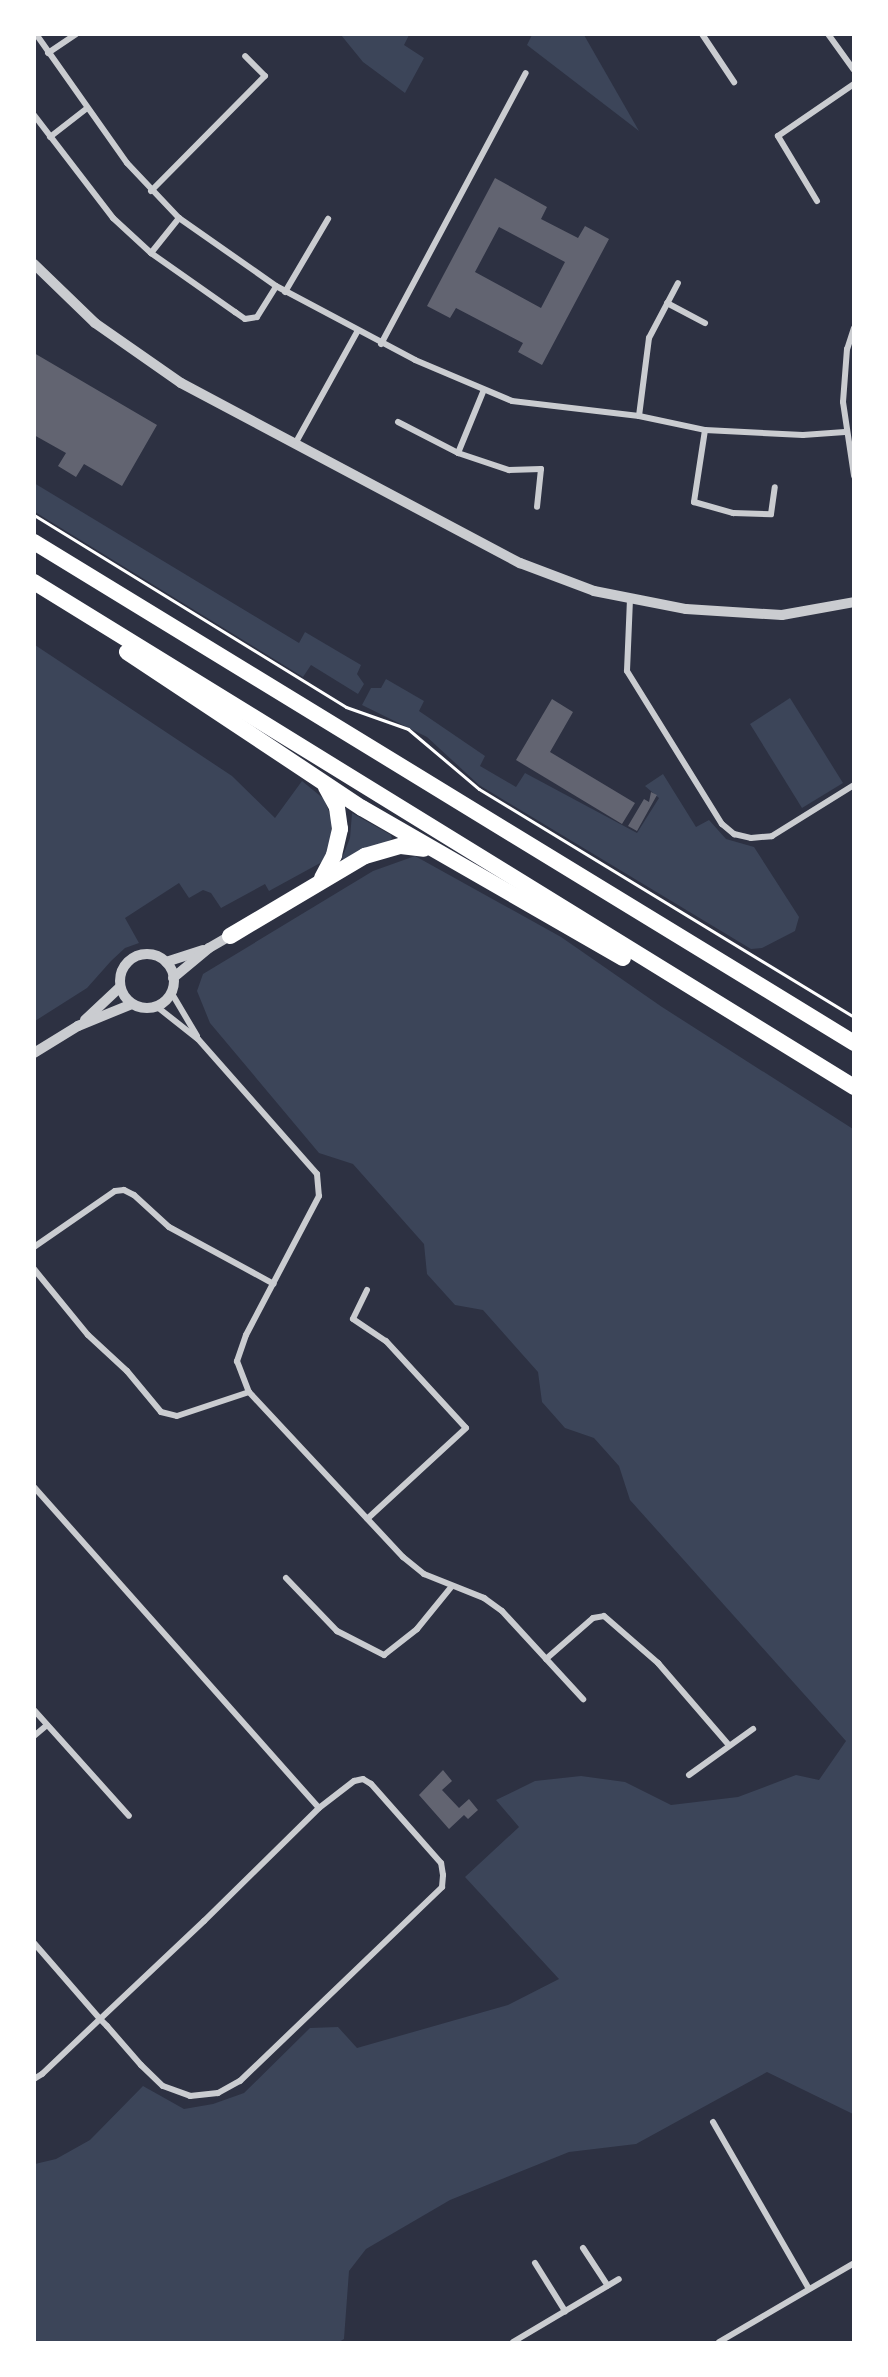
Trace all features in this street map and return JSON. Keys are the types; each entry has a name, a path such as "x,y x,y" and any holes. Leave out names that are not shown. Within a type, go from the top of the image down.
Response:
{"highway":[{"path":"34,542 854,1043"},
{"path":"34,582 854,1088"},
{"path":"34,589 325,785 432,851 854,1088"},
{"path":"322,878 334,855 340,829 337,807 325,785"},
{"path":"230,936 322,878 390,847 432,851"}],"street":[{"path":"36,34 86,109 151,191 178,218 276,286 381,344 483,392 512,401 639,416 705,430 803,435 845,432"},
{"path":"48,53 75,34"},
{"path":"702,34 734,82"},
{"path":"828,34 854,70"},
{"path":"151,191 265,76 245,56"},
{"path":"381,344 526,73"},
{"path":"818,201 778,136 854,84"},
{"path":"50,137 86,109"},
{"path":"34,115 113,218 151,253 245,319 257,317 276,286"},
{"path":"151,253 178,218"},
{"path":"285,291 328,219"},
{"path":"34,264 95,323 158,368 294,444 520,563 594,591 630,599 742,615 790,614 854,602"},
{"path":"639,416 649,338 678,283"},
{"path":"667,303 705,323"},
{"path":"853,475 845,432 843,402 847,349 854,328"},
{"path":"294,444 357,332"},
{"path":"458,453 483,392"},
{"path":"398,422 458,453 509,470 541,469 537,507"},
{"path":"705,430 694,502 733,513 771,514 775,487"},
{"path":"630,599 627,671 722,824 734,834 756,839 772,836 854,785"},
{"path":"156,1006 171,992 174,978 209,948 230,936"},
{"path":"166,962 209,948"},
{"path":"132,1004 120,987 121,973 132,958 150,954 166,962 174,978"},
{"path":"78,1026 120,987"},
{"path":"171,992 198,1039"},
{"path":"34,1053 78,1026 132,1004 156,1006 198,1039 317,1174 319,1196 246,1335 237,1361 249,1392 403,1557 424,1574 484,1598 502,1611 584,1699"},
{"path":"34,1247 115,1191 124,1190 134,1195 169,1227 274,1284"},
{"path":"34,1269 88,1335 128,1371 161,1412 177,1416 249,1392"},
{"path":"367,1290 352,1319 386,1341 466,1428 367,1519"},
{"path":"34,1487 320,1808"},
{"path":"286,1578 337,1631 384,1655 417,1629 452,1586"},
{"path":"546,1659 593,1618 604,1616 658,1663 728,1744"},
{"path":"34,1710 129,1816"},
{"path":"34,1736 47,1725"},
{"path":"689,1775 728,1744 753,1729"},
{"path":"34,1943 100,2019 163,2086 190,2096 218,2093 240,2081 442,1887 441,1863 371,1784 363,1779 354,1781 320,1808 100,2019 34,2079"},
{"path":"713,2122 808,2287"},
{"path":"584,2248 608,2286"},
{"path":"535,2263 565,2311"},
{"path":"719,2343 808,2287 854,2263"},
{"path":"513,2343 619,2279"}],"path":[{"path":"34,515 346,707 408,729 479,789 854,1017"}],"shaded area":[{"path":"341,35 409,35 404,45 424,58 405,93 363,62"},
{"path":"532,35 584,35 639,131 527,45"},
{"path":"34,483 299,643 305,632 361,665 357,674 364,684 358,694 311,665 303,677 35,512"},
{"path":"35,645 232,776 275,818 302,781 324,799 332,819 330,847 322,862 269,891 265,884 221,908 211,893 203,890 189,898 179,883 125,918 139,943 125,948 87,988 35,1021"},
{"path":"386,679 424,701 419,711 485,756 480,766 516,787 525,773 637,833 659,798 645,786 663,774 696,827 709,820 726,839 754,847 799,917 795,931 762,948 751,949 479,785 427,737 362,705 371,688 381,688"},
{"path":"790,698 843,783 802,808 750,724"},
{"path":"352,813 391,835 392,839 345,861 342,858 350,838"},
{"path":"415,856 561,937 662,1007 853,1129 853,2114 767,2072 636,2144 569,2152 450,2200 366,2249 349,2271 344,2339 339,2342 35,2342 35,2164 56,2159 90,2140 143,2086 184,2109 213,2104 244,2093 310,2028 338,2027 357,2048 508,2005 559,1979 465,1877 519,1827 496,1800 535,1781 581,1776 625,1782 671,1805 738,1797 796,1775 819,1780 846,1741 630,1500 619,1466 594,1438 565,1428 542,1402 538,1372 483,1310 455,1305 427,1274 424,1244 353,1164 319,1153 210,1023 197,991 203,974 373,871"}],"building":[{"path":"495,178 547,207 541,219 578,238 585,226 609,239 542,365 518,352 523,343 456,308 450,318 427,306","holes":["499,227 565,262 541,308 475,272"]},
{"path":"34,353 157,425 122,486 84,464 76,477 58,466 66,453 34,435"},
{"path":"552,699 573,712 550,752 635,803 622,824 516,760"},
{"path":"651,792 657,795 637,831 628,826 644,799 649,802"},
{"path":"443,1770 452,1781 442,1790 459,1808 469,1799 478,1810 468,1819 464,1815 449,1829 419,1795"}]}
